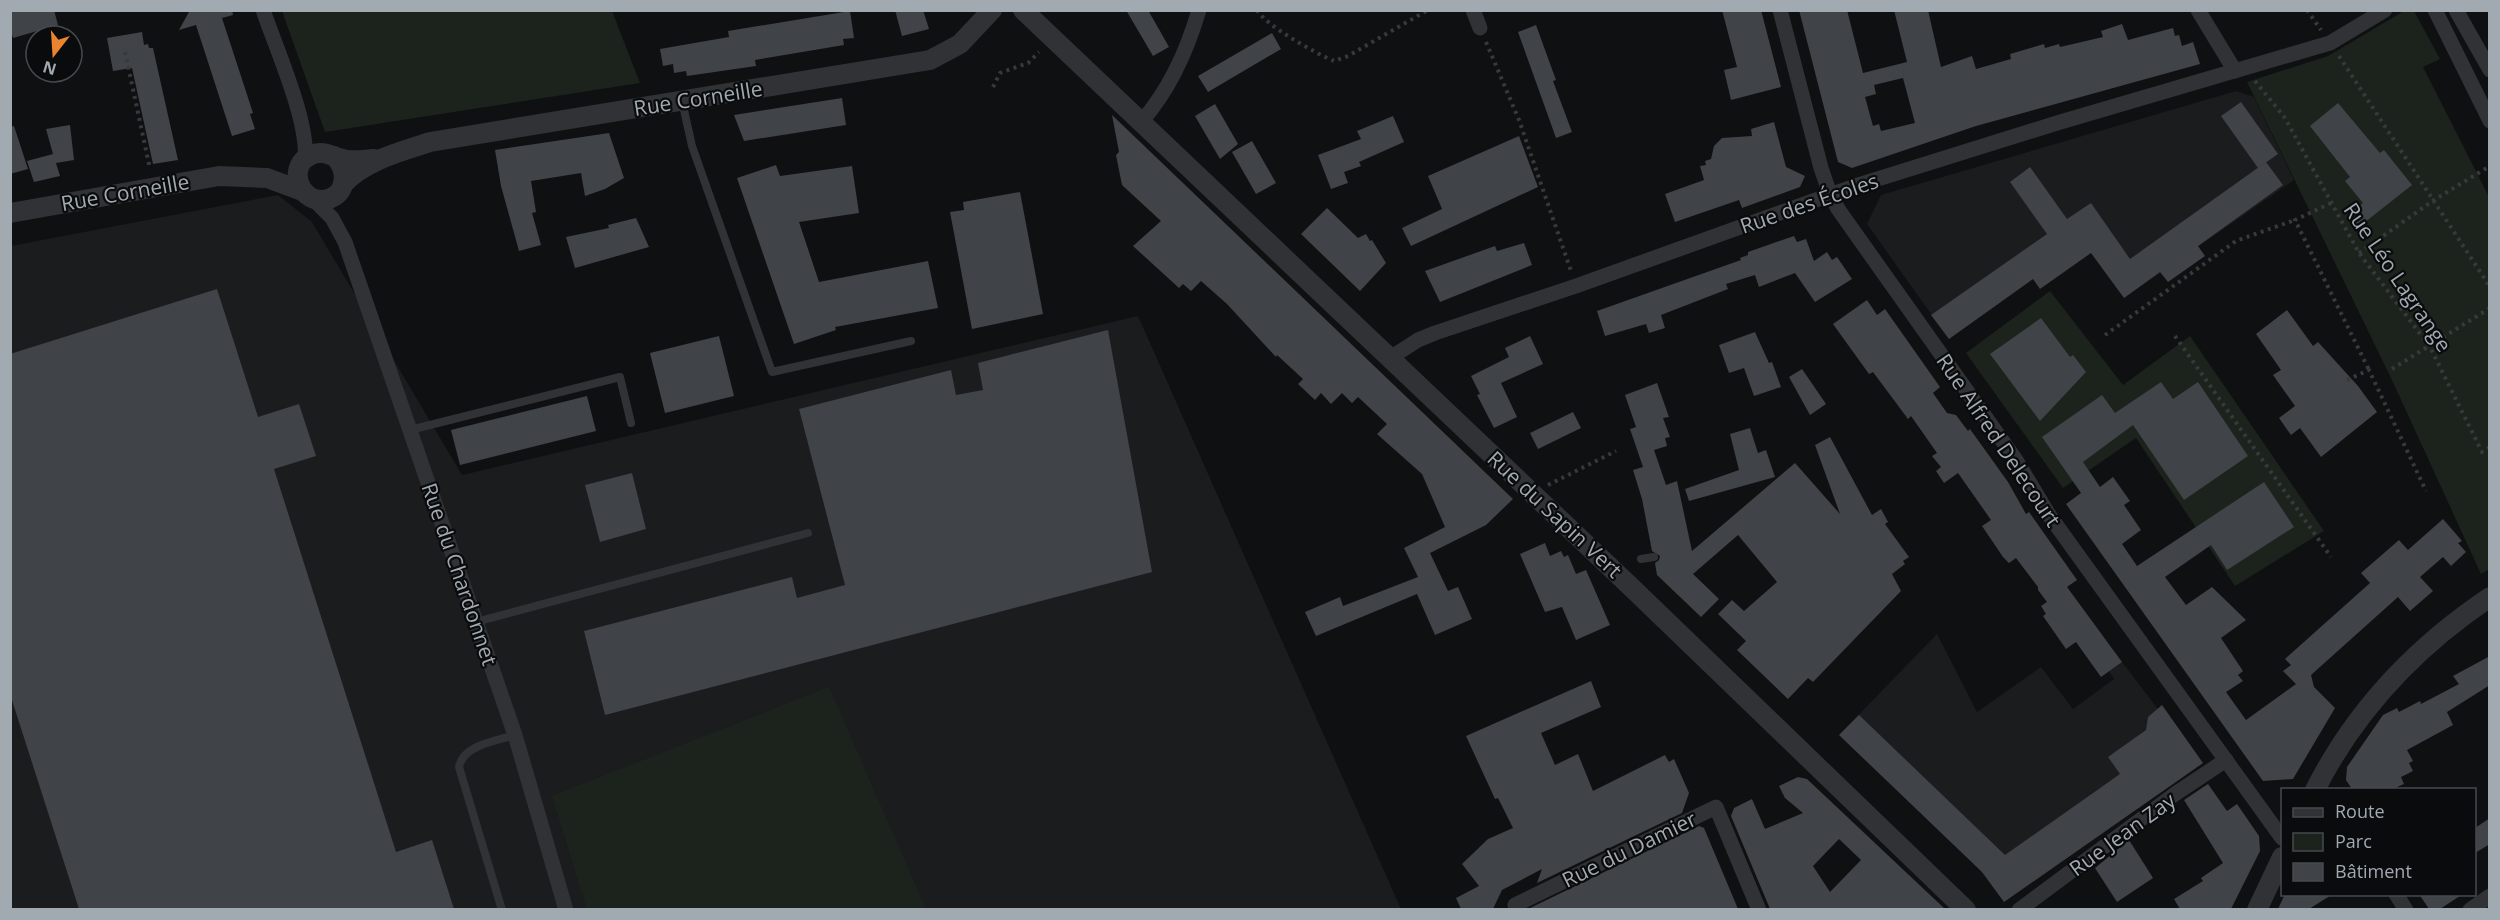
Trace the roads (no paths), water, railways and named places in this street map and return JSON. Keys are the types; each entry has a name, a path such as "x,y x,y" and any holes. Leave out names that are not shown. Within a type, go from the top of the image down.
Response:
{"street":[{"path":"263,10 299,114 305,144 303,161 297,177 307,194 327,199 342,187 343,168 314,140 299,114"},
{"name":"Rue Corneille","path":"342,187 361,169 389,156 453,137 930,60 960,44 992,10"},
{"name":"Rue du Sapin Vert","path":"1023,10 1966,909"},
{"path":"1142,121 1155,105 1175,72 1199,10"},
{"path":"1473,10 1480,28"},
{"name":"Rue Alfred Delecourt","path":"1780,10 1830,194 1889,283 2016,460 2049,515 2281,835"},
{"path":"2198,10 2235,71"},
{"name":"Rue des Écoles","path":"1390,358 1418,340 1436,333 1576,286 1830,194 2330,43 2385,10"},
{"path":"2435,10 2490,121"},
{"path":"2456,10 2490,70"},
{"path":"303,161 315,153 330,155"},
{"name":"Rue Corneille","path":"330,155 360,160 389,156"},
{"name":"Rue Corneille","path":"241,176 303,161"},
{"name":"Rue Corneille","path":"10,213 207,177 241,176 276,180 307,194"},
{"name":"Rue du Chardonnet","path":"342,187 345,242"},
{"name":"Rue du Chardonnet","path":"307,194 332,218 345,242 515,735 566,909"},
{"path":"2315,788 2342,741 2378,695 2414,658 2454,623 2490,597"},
{"name":"Rue Jean Zay","path":"2019,909 2175,794 2226,760"},
{"name":"Rue du Damier","path":"1518,909 1515,905 1716,807 1759,909"},
{"path":"2257,909 2281,861"},
{"path":"2397,896 2406,909"},
{"path":"2470,909 2490,896"}],"lane":[{"path":"682,101 692,146 771,372 911,340"},
{"path":"410,430 620,378 631,423"},
{"path":"476,622 808,533"},
{"path":"1641,559 1654,556"},
{"path":"502,909 459,767 460,760 471,750 515,735"}]}
